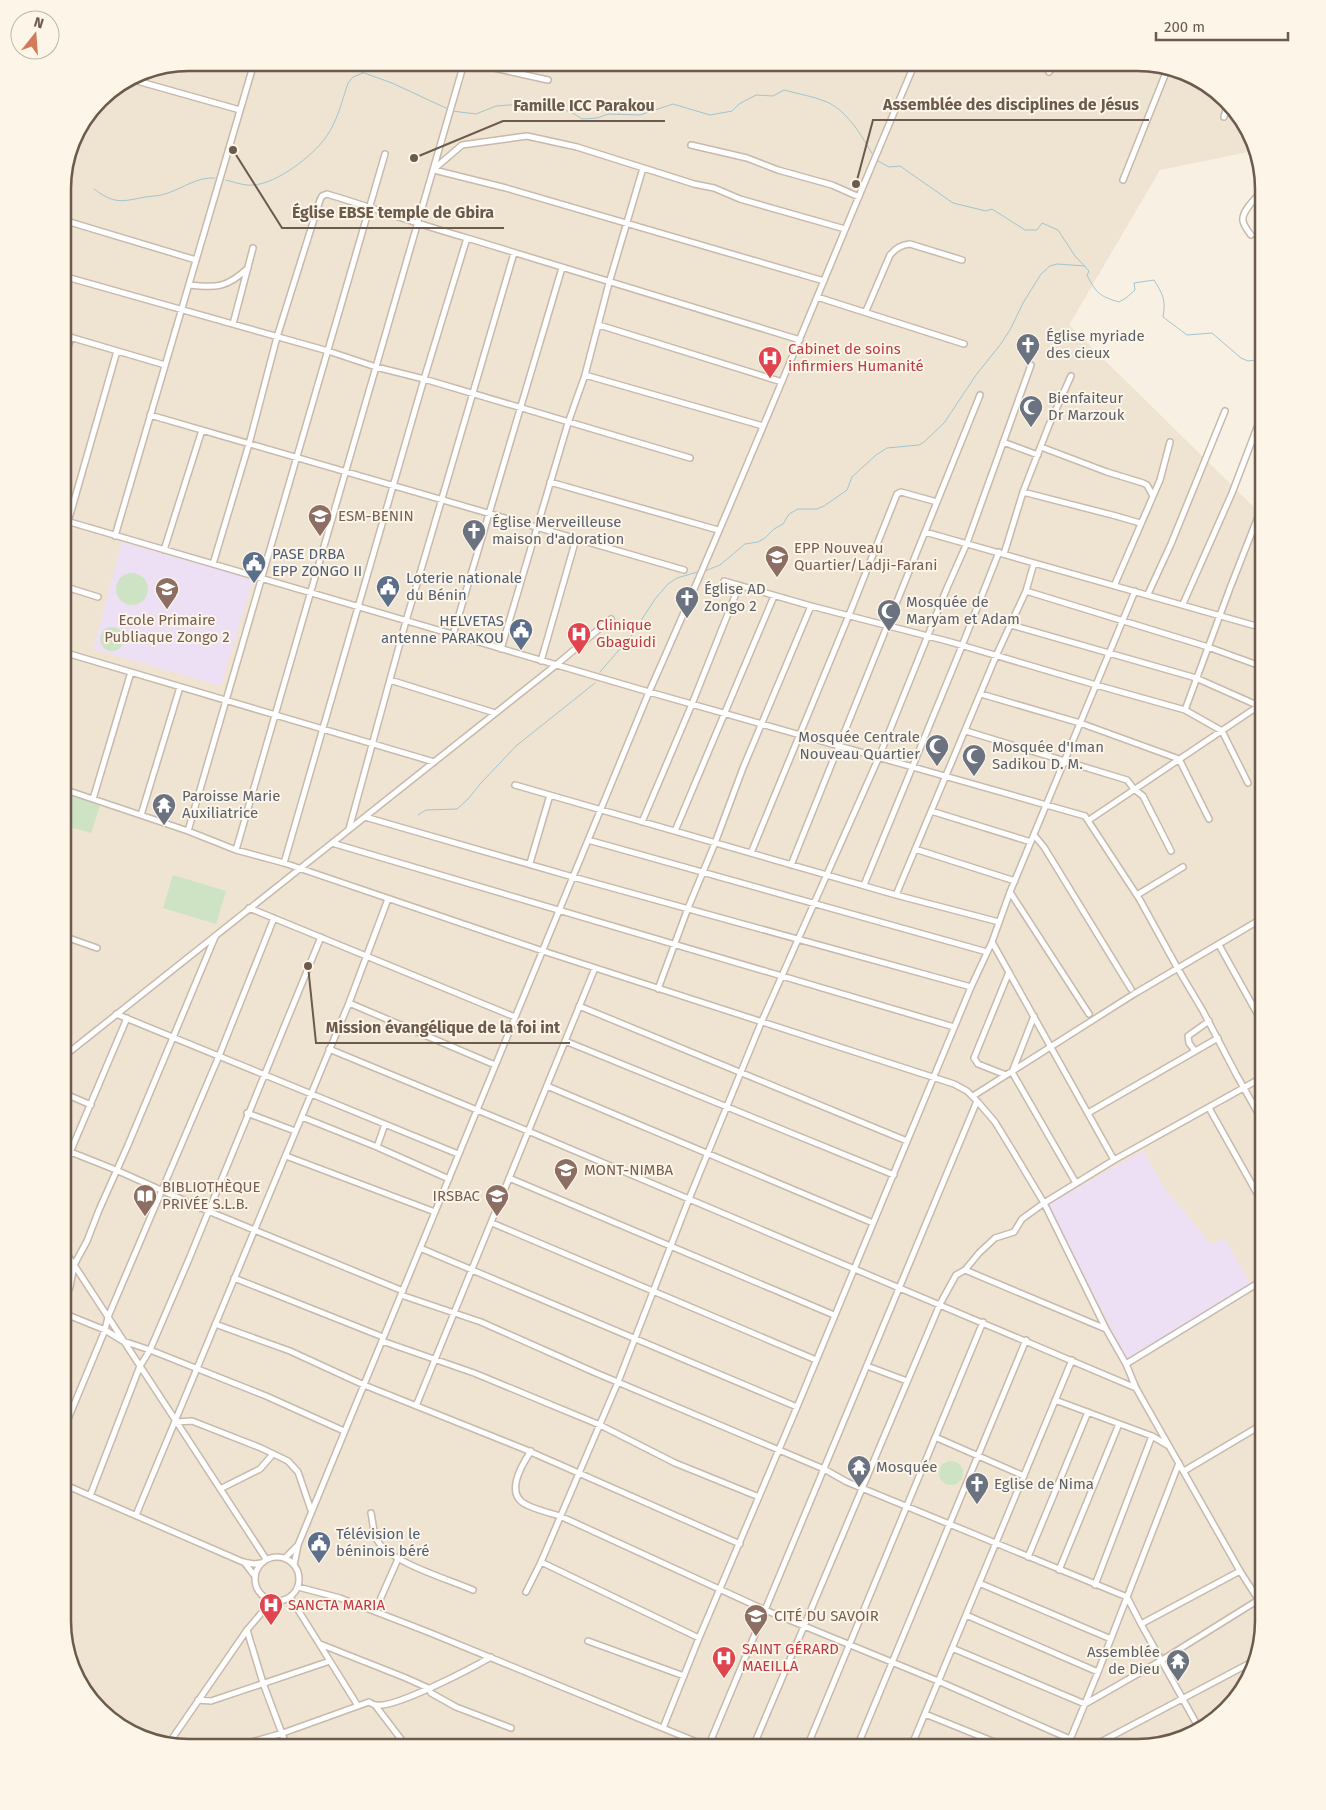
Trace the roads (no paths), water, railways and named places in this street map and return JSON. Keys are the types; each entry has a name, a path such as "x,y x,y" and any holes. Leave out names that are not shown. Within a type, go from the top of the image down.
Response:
{"street":[{"path":"115,536 251,72"},
{"path":"236,850 462,72"},
{"path":"512,72 548,80"},
{"path":"294,1565 298,1545 311,1510 449,1180 648,692 702,572 911,72"},
{"path":"1123,180 1165,76"},
{"path":"140,82 240,110"},
{"path":"1224,117 1225,112"},
{"path":"434,170 462,145 527,136 577,147 845,229"},
{"path":"690,145 747,158 778,170 832,186 859,197"},
{"path":"188,831 385,154"},
{"path":"501,649 568,422 585,375 609,283 643,168"},
{"path":"434,170 506,188 824,281"},
{"path":"212,564 249,444 276,337 322,196 326,194 609,283 800,340"},
{"path":"1251,235 1243,222 1243,217 1255,200"},
{"path":"72,223 196,260"},
{"path":"284,863 424,379 467,238"},
{"path":"866,312 890,255 896,248 910,244 962,260"},
{"path":"234,324 253,248"},
{"path":"348,830 406,621 514,253"},
{"path":"189,285 210,287 234,281 248,268"},
{"path":"453,635 562,268"},
{"path":"72,278 328,351 376,367 424,379 690,458"},
{"path":"817,297 964,344"},
{"path":"599,325 782,382"},
{"path":"72,337 165,365"},
{"path":"72,499 117,351"},
{"path":"526,1592 541,1562 618,1382 633,1338 761,1023 878,757 967,543 1031,365"},
{"path":"585,375 763,426"},
{"path":"864,886 911,766 1001,553 1023,492 1071,376"},
{"path":"791,864 980,395"},
{"path":"1148,594 1171,544 1225,411"},
{"path":"150,415 684,570"},
{"path":"164,550 202,430"},
{"path":"1183,604 1232,493 1255,435"},
{"path":"1003,442 1038,455"},
{"path":"1115,584 1160,480 1170,442"},
{"path":"1041,447 1107,472 1143,483 1147,485 1153,496"},
{"path":"550,482 718,530"},
{"path":"751,853 897,494 901,492 937,502"},
{"path":"1023,492 1140,524"},
{"path":"72,523 648,692 1085,816 1137,895 1209,1021 1255,1107"},
{"path":"1185,710 1255,527"},
{"path":"925,532 1115,584 1255,625"},
{"path":"541,661 576,539"},
{"path":"896,895 996,656 1026,591 1034,563"},
{"path":"724,581 811,606 887,624 1096,686 1185,710 1222,730 1248,784"},
{"path":"642,822 739,586"},
{"path":"72,589 98,597"},
{"path":"1026,591 1208,647 1255,664"},
{"path":"663,1728 954,1027 992,942 1010,892 1135,591"},
{"path":"675,831 774,596"},
{"path":"658,989 743,768 811,606"},
{"path":"71,1049 556,665 611,619"},
{"path":"1011,625 1196,678 1255,702"},
{"path":"72,655 434,762"},
{"path":"93,799 130,672"},
{"path":"390,680 495,713"},
{"path":"141,815 180,687"},
{"path":"981,694 1080,723 1179,759 1209,819"},
{"path":"1089,820 1255,708"},
{"path":"966,731 1128,780 1134,789 1143,796 1171,851"},
{"path":"515,785 864,886 999,922"},
{"path":"72,792 188,831 236,850 284,863 761,1023 954,1084 975,1098 995,1122 1044,1203 1106,1329 1126,1364 1136,1388 1240,1571 1255,1589"},
{"path":"530,863 550,795"},
{"path":"931,811 1031,842"},
{"path":"365,817 971,987"},
{"path":"1034,835 1060,872 1131,989"},
{"path":"588,840 987,952"},
{"path":"332,843 954,1027"},
{"path":"915,849 1015,881"},
{"path":"1137,895 1183,867"},
{"path":"1010,892 1089,1014"},
{"path":"136,1515 349,1003 388,899"},
{"path":"249,908 515,1017"},
{"path":"71,1410 274,918"},
{"path":"712,1739 900,1287 975,1098 1050,1046 1255,923"},
{"path":"71,1281 74,1266 87,1241 98,1210 174,1038 216,934"},
{"path":"90,1496 140,1366 150,1350 321,937"},
{"path":"71,939 97,948"},
{"path":"992,942 1114,1160"},
{"path":"1219,945 1255,1008"},
{"path":"416,1406 595,968"},
{"path":"1006,1075 978,1064 974,1058 1009,972"},
{"path":"349,1003 495,1065"},
{"path":"579,1006 907,1141"},
{"path":"116,1014 458,1154"},
{"path":"1012,1072 1034,1016"},
{"path":"71,1149 91,1106 126,1018"},
{"path":"1195,1051 1189,1043 1188,1036 1209,1021"},
{"path":"1088,1113 1218,1038"},
{"path":"565,1041 894,1175"},
{"path":"329,1049 900,1287 1136,1388"},
{"path":"1012,1072 1076,1183"},
{"path":"757,1739 952,1279 966,1270 980,1252 995,1238 1014,1232 1022,1219 1044,1203 1114,1160 1255,1082"},
{"path":"547,1086 873,1223"},
{"path":"71,1098 91,1106"},
{"path":"1209,1108 1255,1188"},
{"path":"247,1113 295,1131"},
{"path":"302,1117 377,1147 449,1180"},
{"path":"377,1147 385,1124"},
{"path":"71,1153 402,1293 454,1314 481,1322 824,1469 863,1489 1127,1597 1196,1723"},
{"path":"286,1156 435,1212"},
{"path":"509,1178 834,1315"},
{"path":"492,1223 816,1360"},
{"path":"420,1248 797,1407"},
{"path":"71,1261 266,1559"},
{"path":"966,1270 1106,1329"},
{"path":"234,1278 600,1425 675,1463 760,1497"},
{"path":"1126,1364 1255,1285"},
{"path":"71,1316 105,1330 123,1341 266,1396 344,1431"},
{"path":"810,1739 983,1322"},
{"path":"215,1324 290,1351 364,1385 579,1472 740,1544"},
{"path":"860,1739 1026,1340"},
{"path":"914,1739 1072,1360"},
{"path":"867,1366 907,1381"},
{"path":"1055,1400 1152,1436 1169,1446"},
{"path":"1028,1557 1088,1412"},
{"path":"176,1422 192,1421 288,1461 298,1472 311,1510"},
{"path":"1059,1570 1119,1424"},
{"path":"1184,1471 1255,1429"},
{"path":"1095,1585 1152,1436"},
{"path":"935,1437 1024,1476"},
{"path":"531,1452 517,1480 515,1493 516,1497 526,1505 560,1516 765,1610 938,1681 1070,1739"},
{"path":"220,1489 260,1469 273,1454"},
{"path":"1070,1739 1179,1463"},
{"path":"71,1488 243,1562 261,1563"},
{"path":"371,1513 377,1540 382,1547 398,1559 473,1590"},
{"path":"285,1558 298,1545"},
{"path":"174,1737 247,1630 264,1610 278,1601 290,1597 298,1587 299,1576 294,1565 285,1558 272,1557 266,1559 261,1563 254,1575"},
{"path":"375,1611 398,1559"},
{"path":"243,1562 254,1575 256,1587 263,1597 264,1610"},
{"path":"541,1562 699,1638"},
{"path":"1141,1624 1240,1571"},
{"path":"979,1583 1111,1639"},
{"path":"298,1587 340,1598 375,1611 688,1739"},
{"path":"263,1597 278,1601"},
{"path":"290,1597 358,1706"},
{"path":"1085,1704 1162,1660 1255,1602"},
{"path":"966,1615 1098,1672"},
{"path":"247,1630 284,1738"},
{"path":"588,1641 684,1676"},
{"path":"320,1644 406,1678 428,1688 431,1693 456,1707 511,1728"},
{"path":"952,1648 1085,1704"},
{"path":"375,1705 394,1702 428,1688 491,1657"},
{"path":"198,1700 211,1701 330,1661"},
{"path":"1108,1739 1246,1665"},
{"path":"265,1738 369,1702 375,1705 400,1738"},
{"path":"925,1714 985,1739"}],"waterway":[{"path":"362,72 392,83 448,109"},
{"path":"226,180 239,184 253,185 272,180 293,168 312,152 330,131 348,83 353,77 363,73"},
{"path":"452,111 476,114 496,106 548,105 571,112 582,119 597,118 608,114 640,115 673,104 710,115 732,111 739,104 756,95 773,96 784,90 819,99 836,107 849,119 874,157"},
{"path":"876,160 889,167 900,166 953,203 986,211 992,209 1025,230 1037,230 1042,223 1058,230 1075,256 1089,271 1087,275 1090,281 1102,296 1119,302 1135,290 1134,283 1154,280 1163,297 1163,317 1187,335 1212,333 1241,358 1248,361 1255,360"},
{"path":"94,189 107,197 124,201 162,195 197,181 215,178"},
{"path":"705,571 720,565 745,544 758,542 765,538 774,529 783,524 789,514 798,509 817,509 824,506 847,490 852,477 876,455 887,448 919,445 924,442 944,423 976,375 1000,345 1041,274 1050,266 1057,264 1085,266"},
{"path":"600,672 631,636 655,599 668,584 677,578 701,571"},
{"path":"418,815 426,810 457,809 516,746 595,683"}],"place":[{"name":"Église EBSE temple de Gbira","path":"233,150"},
{"name":"Famille ICC Parakou","path":"414,158"},
{"name":"Assemblée des disciplines de Jésus","path":"856,184"},
{"name":"Église myriade des cieux","path":"1028,366"},
{"name":"Cabinet de soins infirmiers Humanité","path":"770,379"},
{"name":"Bienfaiteur Dr Marzouk","path":"1031,428"},
{"name":"ESM-BENIN","path":"320,537"},
{"name":"Église Merveilleuse maison d'adoration","path":"474,552"},
{"name":"EPP Nouveau Quartier/Ladji-Farani","path":"777,578"},
{"name":"PASE DRBA EPP ZONGO II","path":"254,584"},
{"name":"Loterie nationale du Bénin","path":"388,608"},
{"name":"Ecole Primaire Publiaque Zongo 2","path":"167,610"},
{"name":"Église AD Zongo 2","path":"687,619"},
{"name":"Mosquée de Maryam et Adam","path":"889,632"},
{"name":"HELVETAS antenne PARAKOU","path":"521,651"},
{"name":"Clinique Gbaguidi","path":"579,655"},
{"name":"Mosquée Centrale Nouveau Quartier","path":"937,767"},
{"name":"Mosquée d'Iman Sadikou D. M.","path":"974,777"},
{"name":"Paroisse Marie Auxiliatrice","path":"164,826"},
{"name":"Mission évangélique de la foi int","path":"308,966"},
{"name":"MONT-NIMBA","path":"566,1191"},
{"name":"BIBLIOTHÈQUE PRIVÉE S.L.B.","path":"145,1217"},
{"name":"IRSBAC","path":"497,1217"},
{"name":"Mosquée","path":"859,1488"},
{"name":"Eglise de Nima","path":"977,1505"},
{"name":"Télévision le béninois béré","path":"319,1564"},
{"name":"SANCTA MARIA","path":"271,1626"},
{"name":"CITÉ DU SAVOIR","path":"756,1637"},
{"name":"SAINT GÉRARD MAEILLA","path":"724,1679"},
{"name":"Assemblée de Dieu","path":"1178,1682"}]}
